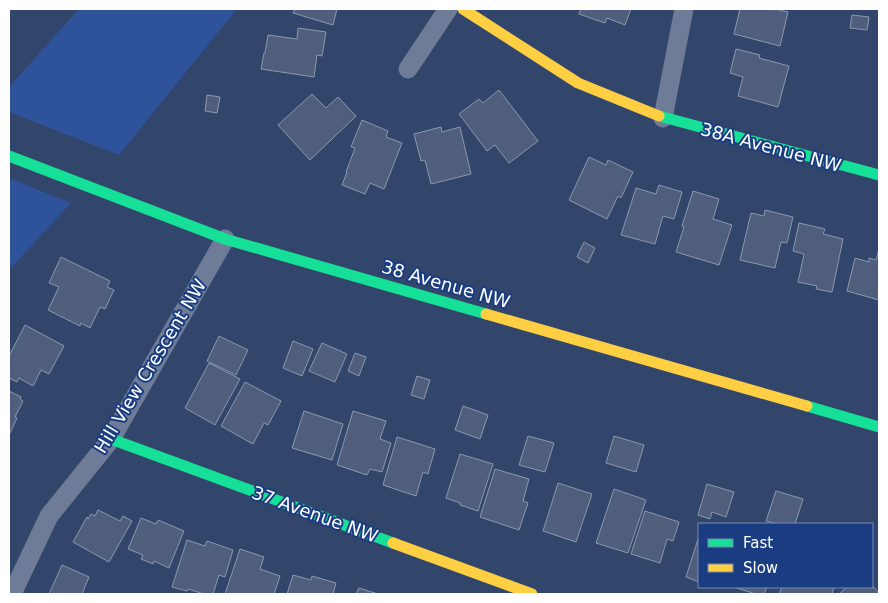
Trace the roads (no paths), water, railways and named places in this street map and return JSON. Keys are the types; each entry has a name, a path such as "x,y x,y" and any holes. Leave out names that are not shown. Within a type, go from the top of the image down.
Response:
{"street":[{"path":"408,69 448,9"},
{"name":"38A Avenue NW","path":"463,9 578,83 663,118 879,175"},
{"path":"663,118 684,9"},
{"name":"38 Avenue NW","path":"9,156 225,239 879,426"},
{"name":"Hill View Crescent NW","path":"12,594 49,516 111,438 225,239"},
{"name":"37 Avenue NW","path":"111,438 522,593"}]}
